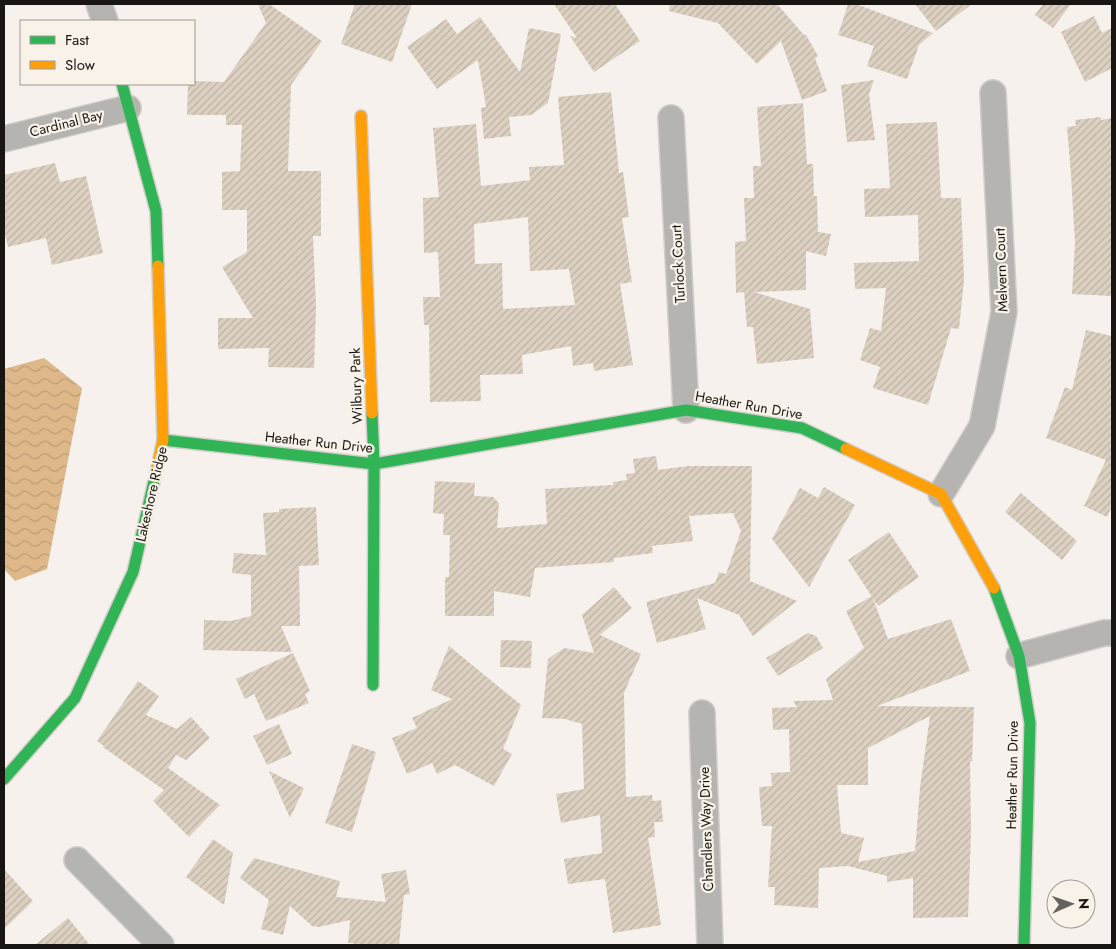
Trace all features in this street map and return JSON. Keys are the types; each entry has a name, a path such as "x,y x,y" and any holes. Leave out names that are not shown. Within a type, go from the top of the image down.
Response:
{"street":[{"path":"99,4 105,20"},
{"name":"Lakeshore Ridge","path":"4,779 75,698 132,572 164,440 156,212 122,85"},
{"name":"Melvern Court","path":"941,494 982,426 1004,312 993,94"},
{"name":"Cardinal Bay","path":"4,139 128,108"},
{"name":"Wilbury Park","path":"361,116 374,464 373,685"},
{"name":"Turlock Court","path":"670,118 686,410"},
{"name":"Heather Run Drive","path":"164,440 374,464 686,410 802,428 941,494 994,587 1019,656 1030,723 1024,945"},
{"path":"1019,656 1104,633 1112,633"},
{"name":"Chandlers Way Drive","path":"702,713 710,945"},
{"path":"77,860 161,945"}],"water":[{"path":"44,358 82,388 47,569 15,581 4,569 4,369"}],"building":[{"path":"258,4 269,4 322,41 291,85 288,171 321,171 321,236 313,236 316,307 314,368 268,367 269,348 218,349 218,318 253,318 222,267 247,252 247,210 222,210 222,172 240,171 242,125 226,125 226,115 187,115 188,85 195,85 195,81 224,82 266,23"},
{"path":"355,4 412,4 392,62 341,44"},
{"path":"554,4 615,4 640,41 594,72 570,36 577,38"},
{"path":"670,4 777,4 806,35 818,56 815,58 827,91 802,100 781,41 757,64 718,23 669,11"},
{"path":"848,4 856,4 933,33 919,45 907,79 867,66 874,46 838,35"},
{"path":"915,4 972,4 936,31"},
{"path":"1043,4 1071,4 1053,28 1035,15"},
{"path":"1094,16 1102,33 1112,28 1112,68 1085,82 1061,32"},
{"path":"480,17 520,72 529,28 561,34 548,103 531,115 509,117 511,136 484,139 481,108 486,107 478,60 437,89 407,47 446,19 457,34"},
{"path":"874,80 869,94 875,140 847,142 841,85"},
{"path":"611,92 619,173 623,172 629,217 622,218 632,282 620,284 633,365 594,371 593,363 573,366 571,346 522,355 523,374 480,375 481,401 430,402 429,325 424,325 423,297 440,297 438,252 424,253 423,198 439,197 433,128 476,124 481,186 530,180 529,167 564,165 558,97","holes":["528,217 530,271 569,269 575,305 503,309 502,263 475,264 474,224"]},
{"path":"803,103 807,164 813,164 814,196 817,196 818,232 831,234 826,256 806,251 806,290 754,292 810,309 814,358 757,364 753,327 747,327 744,292 736,293 735,242 746,241 744,198 754,198 753,166 761,166 757,107"},
{"path":"1101,117 1101,120 1112,118 1112,296 1072,294 1075,243 1067,127 1076,126 1075,120"},
{"path":"937,122 941,198 961,198 964,280 959,329 951,328 928,405 873,388 880,367 860,360 870,328 881,331 886,288 855,289 854,263 919,261 918,215 865,217 864,189 890,188 886,124"},
{"path":"55,163 60,182 86,176 103,253 52,265 46,238 8,247 4,229 4,175"},
{"path":"1086,330 1112,336 1112,506 1107,517 1084,506 1106,460 1046,438 1065,387 1072,390"},
{"path":"656,456 658,470 688,466 752,466 750,581 797,601 753,636 739,615 697,598 706,629 657,643 646,602 715,583 719,572 726,574 741,531 733,513 689,516 693,541 652,546 653,553 614,558 614,562 535,568 530,597 494,591 494,616 445,616 445,577 449,577 450,535 443,535 444,514 433,513 435,481 475,483 474,496 493,497 499,503 497,528 547,524 545,489 613,485 613,482 627,480 626,474 635,473 633,459"},
{"path":"824,487 855,505 809,587 772,539 800,488 818,498"},
{"path":"1021,493 1077,541 1062,560 1005,512"},
{"path":"316,507 319,565 299,566 300,626 281,626 292,652 203,650 204,620 231,621 251,616 251,575 232,573 234,553 266,555 263,513 279,512 279,509"},
{"path":"889,532 919,577 878,606 848,560"},
{"path":"614,587 632,608 600,635 641,654 624,693 626,797 652,795 653,801 661,800 663,822 654,822 655,837 648,838 661,925 613,933 605,879 568,884 564,859 602,853 600,815 561,823 556,794 584,789 582,724 565,719 542,718 548,659 564,648 594,653 582,615"},
{"path":"872,596 888,639 951,619 970,671 877,706 974,707 972,761 970,761 971,833 968,917 913,918 913,878 887,882 887,876 848,866 819,868 818,908 774,905 775,887 768,887 772,826 762,826 759,787 772,786 771,773 790,772 789,729 773,730 772,708 797,707 793,701 833,700 826,679 864,648 846,611","holes":["930,716 920,788 915,851 858,862 864,838 841,833 837,785 868,785 868,748"]},
{"path":"808,633 816,636 823,648 778,676 766,658"},
{"path":"501,640 532,641 531,668 500,667"},
{"path":"449,646 521,705 503,749 512,754 494,786 455,765 437,774 432,763 407,774 392,738 417,728 412,718 452,699 431,690"},
{"path":"293,653 310,691 305,694 309,703 266,721 254,694 245,699 236,679"},
{"path":"138,681 159,696 146,715 177,729 191,717 210,738 186,760 176,755 168,768 220,805 189,837 153,801 164,790 97,741"},
{"path":"279,724 292,754 267,765 253,736"},
{"path":"352,744 376,752 352,832 325,823"},
{"path":"269,771 304,788 290,818"},
{"path":"213,839 233,853 224,905 186,877"},
{"path":"254,858 340,881 336,897 386,902 381,874 406,870 410,894 404,895 399,945 353,945 354,943 348,943 350,920 319,927 312,926 290,906 283,935 261,929 269,900 240,878"},
{"path":"4,869 33,901 4,929"},
{"path":"68,918 90,945 35,945"}],"traffic: fast":[{"path":"122,85 156,211 158,266"},
{"path":"163,440 374,464 686,410 802,428 846,449"},
{"path":"372,413 374,464 373,685"},
{"path":"4,779 75,698 133,572 155,477"},
{"path":"994,588 1019,656 1030,723 1024,945"}],"traffic: slow":[{"path":"361,116 372,413"},
{"path":"155,477 163,440 158,266"},
{"path":"846,449 941,494 994,588"}]}
